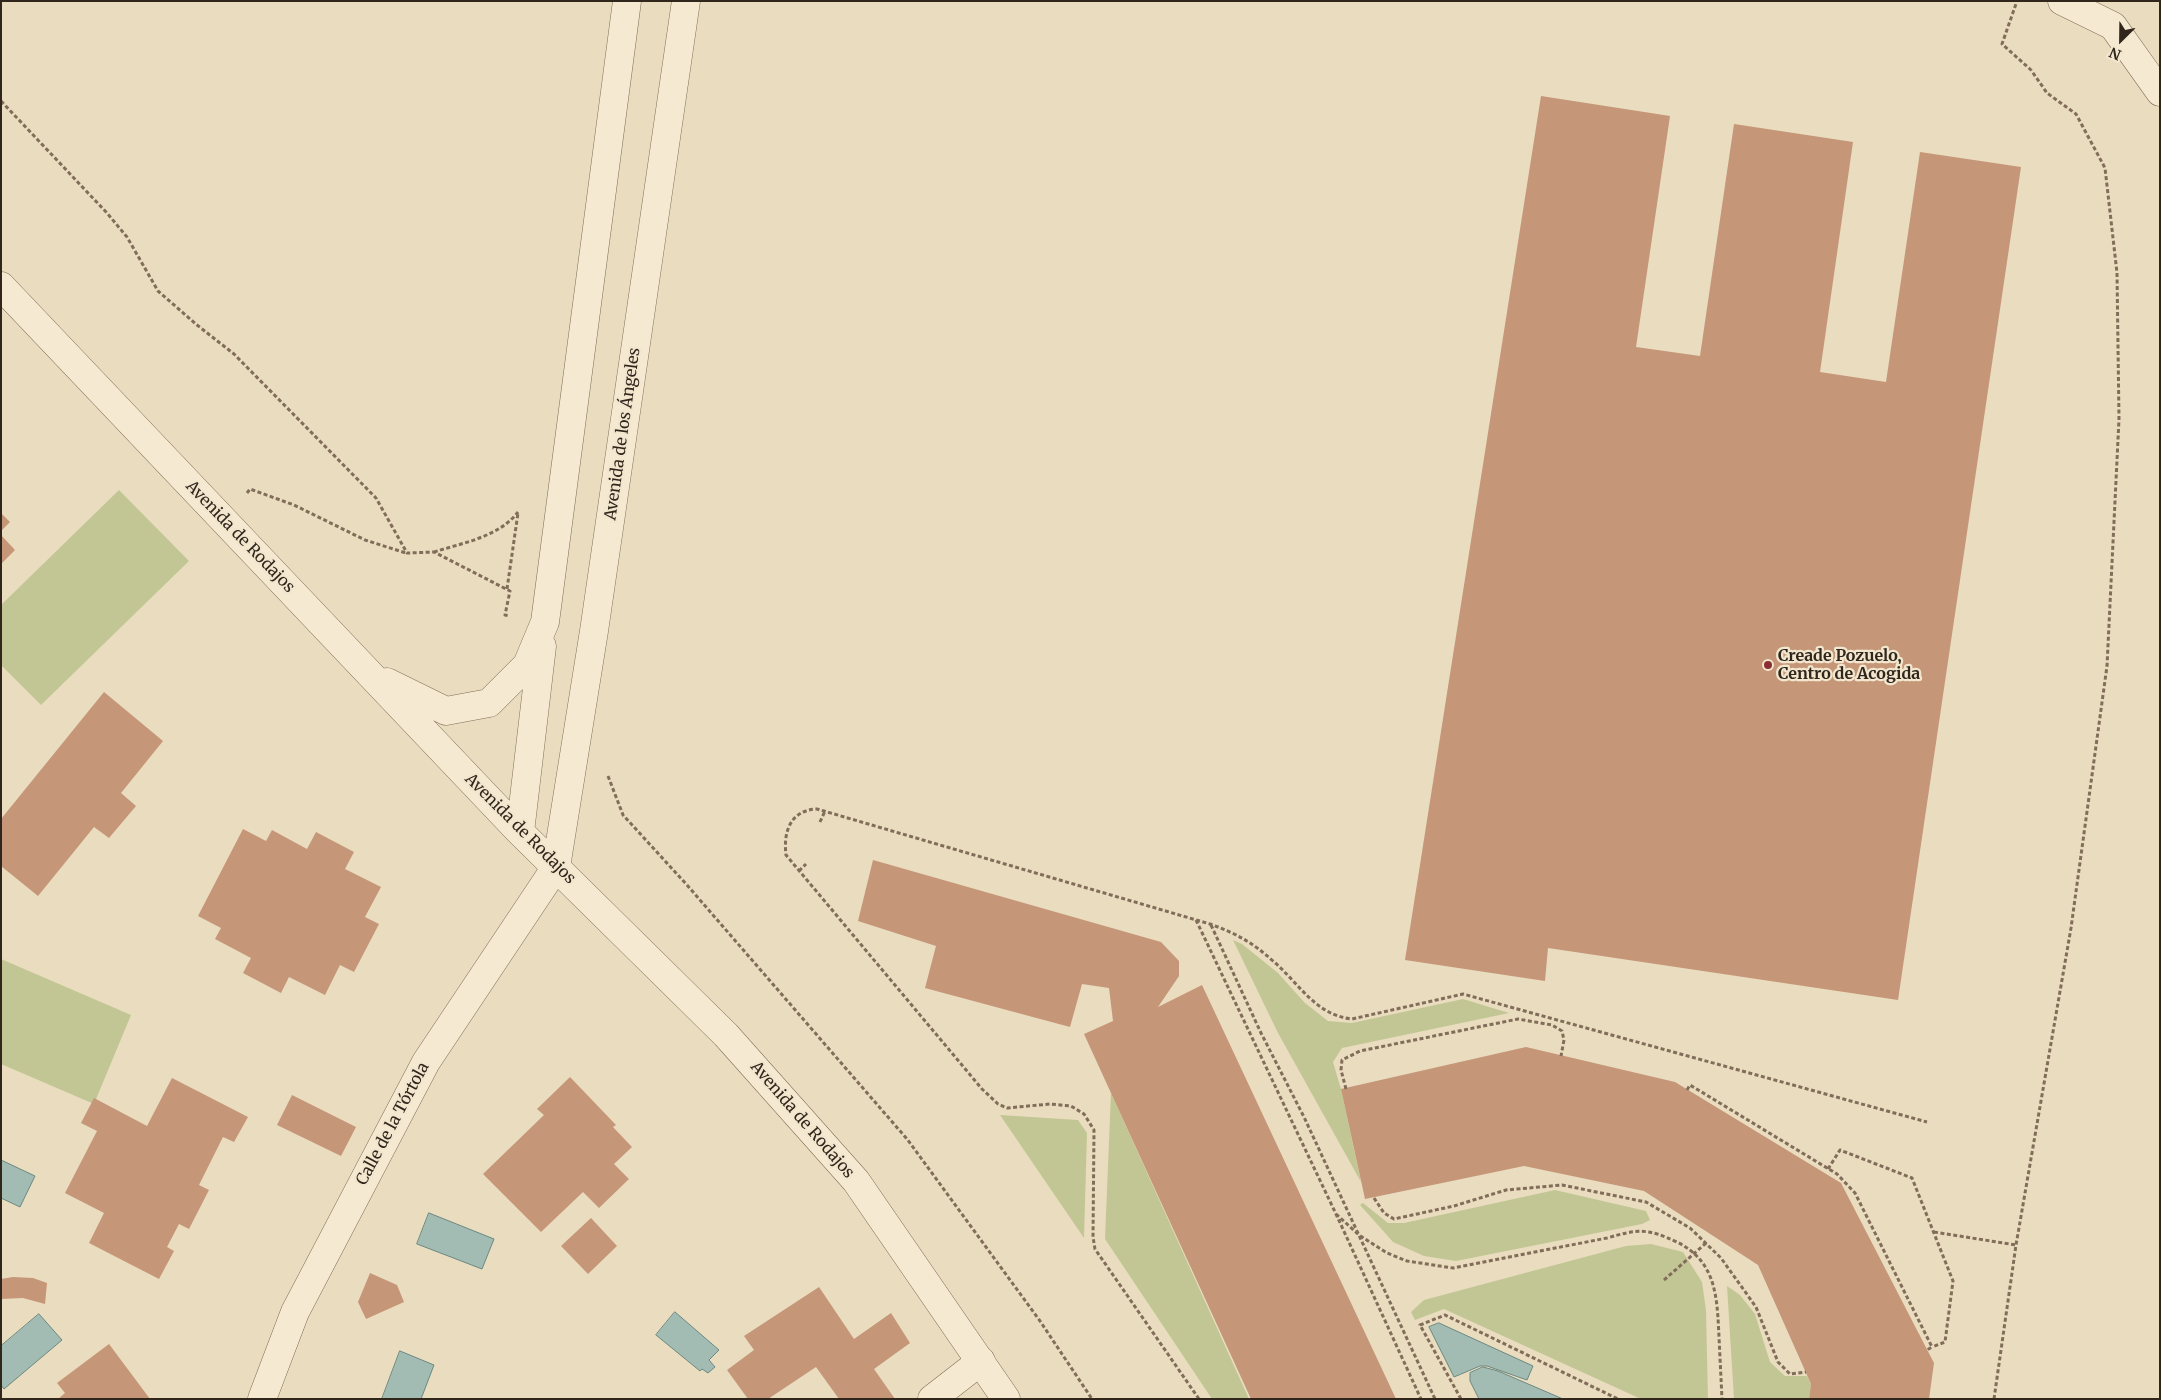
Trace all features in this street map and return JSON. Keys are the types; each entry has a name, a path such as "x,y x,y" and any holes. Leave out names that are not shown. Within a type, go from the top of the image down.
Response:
{"street":[{"path":"520,832 545,622 627,1"},
{"name":"Avenida de los Ángeles","path":"556,867 594,632 686,1"},
{"path":"2062,1 2112,26 2160,92"},
{"name":"Avenida de Rodajos","path":"1,286 520,832 726,1035 856,1181 1006,1399"},
{"path":"371,674 446,711 488,702 527,665 545,622"},
{"name":"Calle de la Tórtola","path":"262,1399 295,1312 426,1062 556,867"},
{"path":"932,1399 980,1361"}],"path":[{"path":"1994,1399 2016,1245 2071,928 2107,666 2119,419 2117,273 2105,168 2076,114 2047,93 2031,70 2002,44 2017,1"},
{"path":"1,101 108,213 127,237 158,291 234,354 376,498 407,553"},
{"path":"220,516 250,489 294,505 365,540 407,553 434,552 487,535 511,522 518,513 507,589"},
{"path":"434,552 510,591 505,615 545,622"},
{"path":"608,774 623,815 687,885 907,1139 1040,1321 1092,1399"},
{"path":"1199,1399 1095,1249 1093,1237 1094,1130 1084,1114 1071,1106 1050,1104 1007,1108 998,1104 982,1089 786,855 784,840 788,828 798,813 806,809 825,811 1210,924 1239,935 1274,962 1320,1007 1338,1018 1352,1019 1463,994 1927,1122"},
{"path":"820,822 825,811"},
{"path":"800,871 806,864"},
{"path":"1196,920 1336,1214 1420,1399"},
{"path":"1210,924 1261,1033 1304,1117 1435,1399"},
{"path":"1536,1022 1538,1015"},
{"path":"1346,1089 1341,1070 1342,1060 1360,1051 1518,1019 1552,1025 1562,1031 1564,1040 1561,1056"},
{"path":"1687,1090 1690,1085 1837,1174 1855,1193 1932,1347"},
{"path":"1828,1169 1840,1150 1912,1178 1953,1281 1945,1342 1927,1350"},
{"path":"1374,1198 1384,1213 1394,1219 1454,1206 1506,1190 1562,1186 1646,1202 1690,1228 1721,1258 1756,1307 1778,1362 1790,1374 1806,1372"},
{"path":"1336,1214 1358,1235 1387,1253 1407,1261 1453,1268 1607,1238 1632,1231 1647,1230 1666,1237 1686,1247 1702,1262 1711,1276 1717,1297 1722,1399"},
{"path":"1933,1232 2016,1245"},
{"path":"1664,1280 1706,1243"},
{"path":"1461,1399 1420,1325 1445,1316 1618,1399"}],"green space":[{"path":"119,490 189,561 41,705 1,665 1,605"},
{"path":"1233,940 1242,944 1278,973 1305,1003 1328,1021 1352,1023 1463,999 1509,1013 1342,1048 1333,1062 1341,1089 1361,1182 1278,1033"},
{"path":"1,959 131,1015 94,1104 1,1064"},
{"path":"1111,1093 1249,1399 1212,1399 1105,1239"},
{"path":"1000,1115 1078,1120 1087,1133 1084,1238"},
{"path":"1555,1190 1646,1211 1650,1220 1642,1224 1456,1261 1424,1256 1393,1242 1360,1205 1363,1203 1388,1223 1404,1223"},
{"path":"1651,1244 1683,1252 1702,1282 1706,1310 1708,1399 1641,1399 1444,1309 1415,1320 1411,1312 1424,1300 1626,1246"},
{"path":"1727,1286 1740,1295 1755,1314 1770,1362 1785,1376 1807,1376 1811,1384 1809,1399 1734,1399"}],"water":[{"path":"1,1160 35,1176 20,1207 1,1198"},
{"path":"429,1213 494,1239 482,1269 417,1244"},
{"path":"675,1312 719,1350 709,1360 715,1367 708,1373 702,1369 700,1371 656,1335"},
{"path":"39,1314 62,1340 4,1389 1,1385 1,1346"},
{"path":"1439,1323 1533,1366 1527,1380 1487,1366 1480,1366 1454,1377 1429,1327"},
{"path":"400,1351 434,1365 421,1399 382,1399"},
{"path":"1483,1367 1498,1371 1563,1399 1479,1399 1470,1381 1470,1373"}],"building":[{"name":"Creade Pozuelo, Centro de Acogida","path":"1541,96 1670,116 1636,347 1700,356 1734,124 1853,142 1820,372 1886,382 1920,152 2021,167 1898,1000 1548,948 1545,981 1405,960"},
{"path":"1,513 10,522 1,531"},
{"path":"1,535 15,550 1,564"},
{"path":"104,692 163,741 121,793 136,806 109,838 94,827 38,896 1,866 1,819"},
{"path":"243,829 266,841 272,830 307,849 316,832 354,852 345,869 381,887 365,917 379,924 354,972 340,965 325,995 289,977 281,993 243,973 251,958 215,939 221,928 198,916"},
{"path":"873,860 1161,942 1179,961 1179,976 1158,1007 1202,985 1396,1399 1251,1399 1084,1034 1113,1021 1109,988 1082,984 1070,1027 925,988 936,946 858,921"},
{"path":"1526,1047 1675,1082 1841,1183 1934,1363 1929,1399 1809,1399 1811,1384 1758,1265 1644,1191 1524,1166 1365,1199 1341,1089"},
{"path":"570,1077 616,1125 613,1127 632,1147 614,1164 629,1179 599,1208 583,1192 541,1232 483,1174 544,1115 537,1109"},
{"path":"172,1078 248,1117 234,1142 223,1137 199,1185 209,1190 189,1229 179,1224 167,1247 174,1251 159,1279 89,1243 104,1213 65,1193 97,1131 81,1123 94,1098 147,1126"},
{"path":"292,1095 356,1127 341,1156 277,1125"},
{"path":"591,1218 617,1246 588,1274 561,1246"},
{"path":"370,1273 397,1285 404,1302 366,1319 358,1302"},
{"path":"13,1277 33,1278 47,1283 45,1304 23,1298 1,1299 1,1279"},
{"path":"819,1287 854,1339 891,1313 910,1343 874,1369 895,1399 839,1399 816,1367 768,1399 748,1399 727,1370 754,1350 744,1336"},
{"path":"109,1344 150,1399 58,1399 65,1393 57,1383"}],"place":[{"name":"Creade Pozuelo, Centro de Acogida","path":"1768,665"}]}
